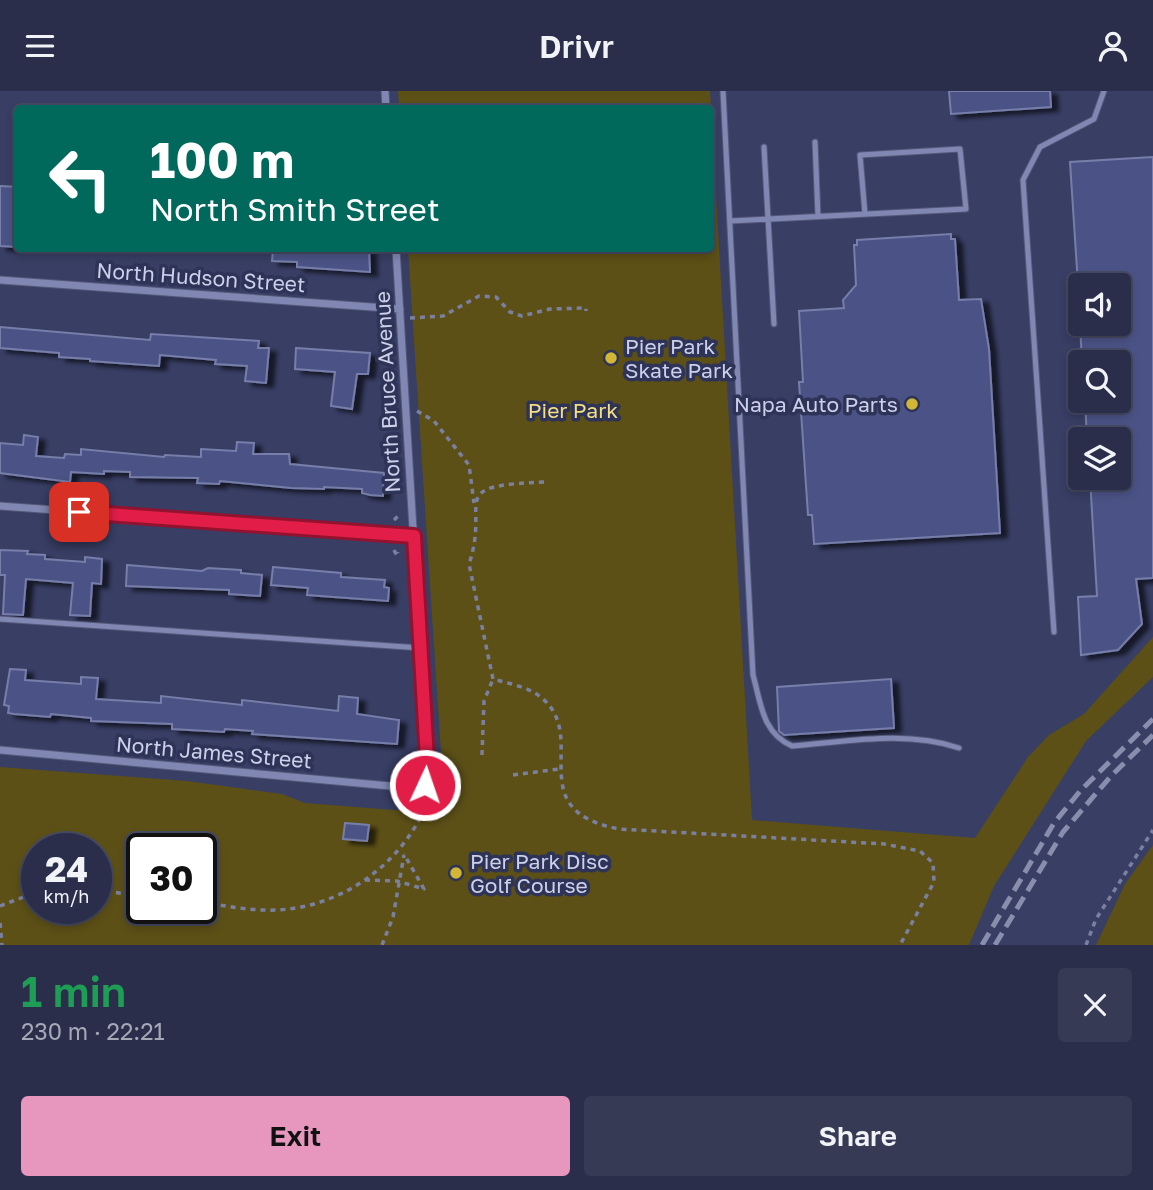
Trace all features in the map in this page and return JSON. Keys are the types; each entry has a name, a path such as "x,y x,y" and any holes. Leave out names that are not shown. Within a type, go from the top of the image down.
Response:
{"street":[{"name":"North Bruce Avenue","path":"396,252 427,759 425,785"},
{"name":"North Hudson Street","path":"0,280 400,309"},
{"path":"0,506 414,536"},
{"name":"North James Street","path":"0,750 412,788 425,785"}],"lane":[{"path":"723,91 753,675 766,723 778,740 792,746 889,738 931,739 959,748"},
{"path":"1054,632 1023,180 1040,147 1094,119 1104,91"},
{"path":"815,142 818,216"},
{"path":"764,147 774,324"},
{"path":"730,221 966,209 960,149 860,156 864,214"},
{"path":"0,619 421,648"}],"path":[{"path":"400,319 443,316 479,296 496,297 510,312 522,316 550,309 586,308 586,311"},
{"path":"405,411 425,413 469,465 474,507 475,553 468,563 493,679 484,701 482,755"},
{"path":"474,507 478,493 485,489 508,483 544,482"},
{"path":"493,679 536,694 553,711 560,723 559,782 568,799 584,816 607,827 884,844 920,851 933,863 934,882 900,945"},
{"path":"513,775 559,769"},
{"path":"217,904 259,910 293,909 319,901 388,865 404,846 425,808"},
{"path":"1086,945 1096,919 1153,830"},
{"path":"382,945 393,917 401,882 404,846"},
{"path":"362,880 401,882 424,889 404,854"},
{"path":"0,906 21,898"},
{"path":"0,923 2,945"}],"green space":[{"name":"Pier Park","path":"398,91 710,91 711,105 399,105"},
{"name":"Pier Park","path":"714,160 752,820 975,838 1028,757 1049,735 1084,714 1153,637 1153,677 1086,741 994,886 969,945 0,945 0,767 187,781 282,794 305,803 445,814 408,252 714,252"},
{"path":"1153,845 1153,945 1096,945 1125,884"}],"building":[{"path":"949,91 1050,91 1051,107 951,114"},
{"path":"1153,157 1153,578 1136,579 1142,624 1118,650 1081,655 1078,597 1097,596 1091,490 1131,490 1131,427 1086,427 1086,413 1131,413 1131,350 1081,350 1081,336 1131,336 1131,273 1077,273 1070,162"},
{"path":"0,186 14,187 14,247 0,246"},
{"path":"951,234 951,239 955,239 959,300 981,299 989,349 1000,533 814,544 812,515 808,515 799,382 803,382 799,311 844,308 843,300 856,285 854,245 857,245 857,240"},
{"path":"273,252 369,252 370,272 297,267 297,262 272,261"},
{"path":"0,327 150,340 151,334 259,341 258,348 269,348 266,383 245,381 247,366 215,364 216,360 160,355 159,366 90,361 59,357 59,353 0,348"},
{"path":"296,348 370,353 368,374 357,374 352,409 331,406 335,372 295,369"},
{"path":"24,435 38,437 36,456 64,458 65,454 81,455 81,449 164,457 201,457 201,449 236,451 237,442 254,443 253,454 289,454 290,464 384,473 383,496 362,493 362,489 291,488 220,481 219,484 197,483 198,478 130,477 130,472 71,472 70,482 0,473 0,443 23,445"},
{"path":"0,550 28,551 27,554 45,555 45,559 85,562 85,557 102,559 101,584 92,583 90,616 70,615 73,583 26,579 23,615 3,614 5,575 0,575"},
{"path":"127,565 202,571 208,568 241,570 241,573 262,575 260,596 229,594 229,590 126,586"},
{"path":"273,567 385,580 384,587 389,588 388,601 307,595 308,588 271,585"},
{"path":"10,669 26,670 25,680 81,684 81,677 98,678 96,699 161,703 161,696 242,705 242,700 338,711 339,696 358,698 357,714 399,720 397,744 252,734 253,731 225,729 224,732 172,729 172,724 91,721 91,718 51,714 50,717 8,713 9,706 4,705"},
{"path":"891,679 894,728 784,735 779,731 777,687"},
{"path":"345,823 369,825 367,841 343,839"}],"railway":[{"path":"982,945 1054,823 1081,790 1153,719"},
{"path":"995,945 1063,832 1111,776 1153,735"}],"place":[{"name":"Pier Park Skate Park","path":"611,358"},
{"name":"Napa Auto Parts","path":"912,404"},
{"name":"Pier Park Disc Golf Course","path":"456,873"}],"route":[{"path":"79,512 414,536 427,759 425,785"}]}
